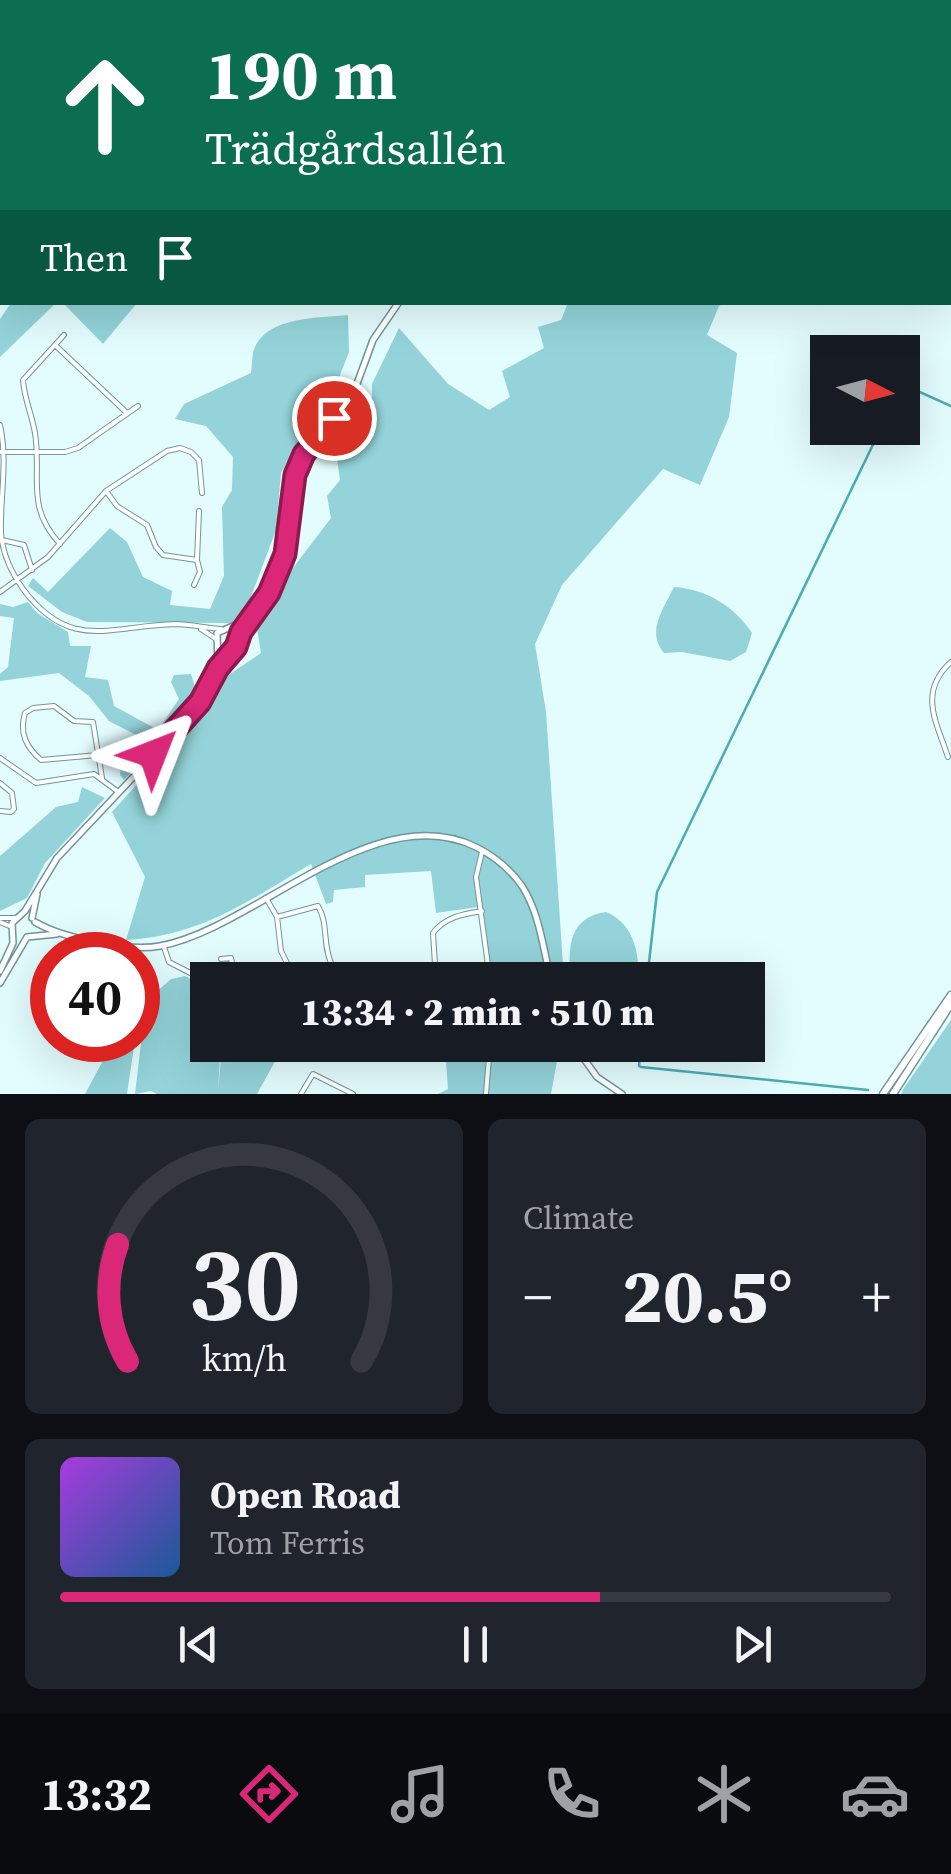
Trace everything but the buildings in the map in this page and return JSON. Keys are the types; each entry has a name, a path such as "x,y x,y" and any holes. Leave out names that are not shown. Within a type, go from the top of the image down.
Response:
{"main road":[{"path":"883,1094 951,995"},
{"path":"893,1094 951,1004"}],"street":[{"path":"0,971 13,943 18,916 57,858 188,719 269,593 285,554 291,489 304,454 351,400 373,340 398,305"},
{"path":"60,544 43,522 36,504 36,453 22,380 64,335"},
{"path":"55,345 127,413"},
{"path":"2,452 65,452 78,448 138,406"},
{"path":"0,425 2,540 17,581 36,607 55,622 105,631 174,624 221,630 252,617"},
{"path":"0,592 60,544 106,491 167,451 180,448 199,460 202,493"},
{"path":"106,491 117,506 147,525 162,555 197,560"},
{"path":"194,585 200,572 199,511"},
{"path":"2,540 24,545 32,570"},
{"path":"197,627 216,638 220,648 218,668"},
{"path":"232,628 238,636"},
{"path":"216,638 221,630"},
{"path":"220,648 230,650"},
{"path":"948,757 930,700 938,676 951,662"},
{"path":"98,755 42,760 28,749 25,713 54,706 74,721 93,722 102,778"},
{"path":"0,758 36,783 88,775 102,778 117,791"},
{"path":"0,783 12,793 14,809 0,811"},
{"path":"160,945 208,930 326,865 424,834 461,840 507,869 529,899 546,962"},
{"path":"482,850 476,877 488,962"},
{"path":"0,983 29,936 37,892"},
{"path":"266,897 277,917 286,962"},
{"path":"277,917 318,906 323,914 330,962"},
{"path":"435,962 433,933 442,923 482,911"},
{"path":"0,920 18,916 60,932"},
{"path":"0,920 29,936"},
{"path":"163,945 169,962 190,973"},
{"path":"221,959 231,958 232,962"},
{"path":"486,1094 489,1062"},
{"path":"587,1062 612,1091 622,1094"},
{"path":"301,1094 313,1074 353,1094"}],"shaded area":[{"path":"10,305 54,305 0,357 0,319"},
{"path":"65,305 135,305 103,344"},
{"path":"567,305 721,305 707,335 737,353 729,417 700,485 663,469 562,585 535,644 546,712 563,962 490,962 478,907 436,913 431,871 365,875 365,887 334,890 333,902 326,904 311,864 201,924 160,936 160,932 128,932 145,877 112,812 214,699 224,678 261,653 257,629 286,577 331,518 327,496 340,480 337,460 344,439 372,404 372,384 399,328 448,384 489,410 510,397 502,371 544,348 538,327 561,320"},
{"path":"348,315 349,352 333,393 307,425 281,473 276,530 250,599 232,623 87,622 62,612 28,586 33,578 48,592 110,528 127,542 143,577 172,591 170,605 210,609 224,576 222,507 232,490 233,457 206,426 175,419 184,404 251,373 254,349 270,330 309,318"},
{"path":"674,587 708,595 737,615 752,633 746,652 730,661 682,652 664,653 656,629"},
{"path":"28,602 37,613 68,632 70,646 91,646 85,677 108,680 114,706 158,730 179,699 171,682 174,675 191,674 197,693 184,715 124,780 120,775 123,747 141,752 146,740 109,721 89,696 59,673 0,681 0,674 8,667 14,618 0,616 0,604 13,607"},
{"path":"82,787 105,798 45,863 27,898 0,911 0,856 56,807 78,802"},
{"path":"606,912 623,923 633,940 638,962 571,962 573,936 593,915"},
{"path":"171,979 190,979 190,1062 220,1062 218,1092 221,1062 275,1062 257,1094 135,1094 139,1062 160,1062 160,989"},
{"path":"951,1020 951,1094 901,1094 904,1088"},
{"path":"102,1062 132,1062 127,1094 85,1094"},
{"path":"446,1062 557,1062 551,1094 438,1094 448,1089"}],"waterway":[{"path":"920,392 951,406"},
{"path":"649,962 657,892 873,445"},
{"path":"639,1062 641,1067 868,1090"}],"route":[{"path":"153,754 188,719 269,593 285,554 295,475 304,454 334,418"}]}
